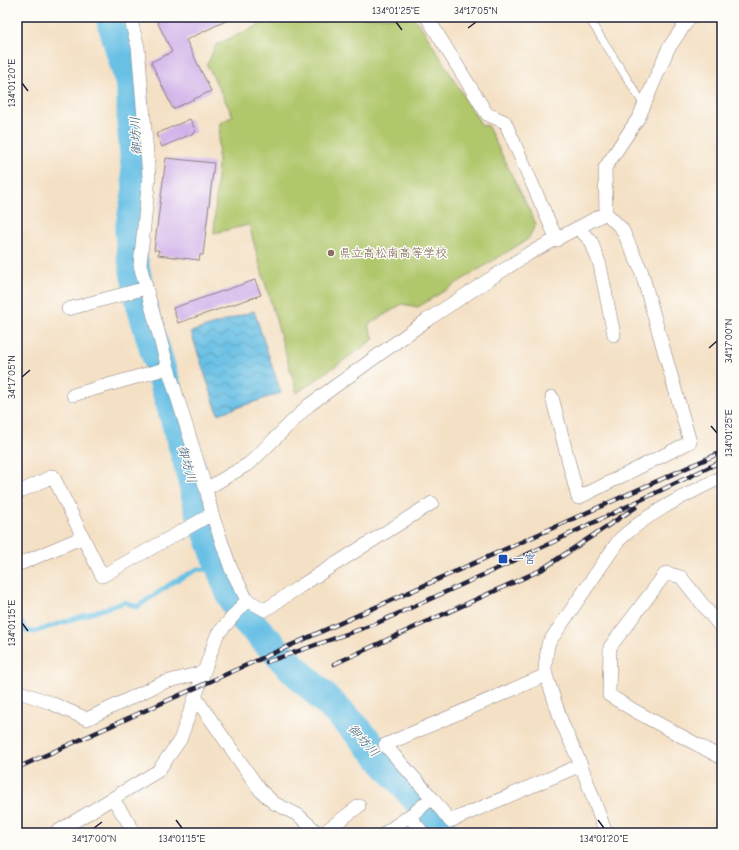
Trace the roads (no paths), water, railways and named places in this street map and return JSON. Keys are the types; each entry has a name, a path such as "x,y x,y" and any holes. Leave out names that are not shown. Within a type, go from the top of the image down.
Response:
{"street":[{"path":"130,17 138,47 149,177 140,265 145,288 168,368 206,489 212,514 231,569 246,601 265,610 432,503"},
{"path":"426,17 487,114 505,122 557,240"},
{"path":"552,397 578,498 690,442 641,270 622,229 606,213 605,168 639,117 668,49 690,17"},
{"path":"206,489 250,463 310,406 427,320 528,254 606,213"},
{"path":"578,228 591,241 600,265 614,335"},
{"path":"68,309 145,288"},
{"path":"73,395 168,368"},
{"path":"17,493 53,476 102,576 212,514"},
{"path":"606,833 581,765 562,723 546,675 545,668 548,644 619,540 634,526 678,499 722,477"},
{"path":"22,563 83,537"},
{"path":"722,629 681,577 666,573 610,647 609,695 635,711 722,758"},
{"path":"54,833 158,771 180,740 217,635 246,601"},
{"path":"17,691 51,703 87,720 162,683 204,672"},
{"path":"546,675 385,745 432,798 450,821 581,765"},
{"path":"195,698 260,790 274,803 298,815 318,833"},
{"path":"385,833 432,798"},
{"path":"113,799 136,833"},
{"path":"323,833 359,806"},
{"path":"412,814 423,833"}],"lane":[{"path":"588,17 592,26 644,105"}],"water":[{"path":"254,311 281,393 218,414 191,332"}],"waterway":[{"name":"御坊川","path":"111,17 132,88 132,122 138,189 130,230 132,255 141,303 188,461 200,510 232,596 244,617 291,666 356,729 409,789 444,833"},
{"path":"17,615 26,631 34,632 125,602 137,607 175,581 198,569 222,570"}],"railway":[{"path":"17,768 722,452"},
{"path":"267,662 375,624 505,565 722,461"},
{"path":"334,664 541,570 636,507"}],"place":[{"name":"県立高松南高等学校","path":"331,253"},
{"name":"一宮","path":"503,559"}]}
